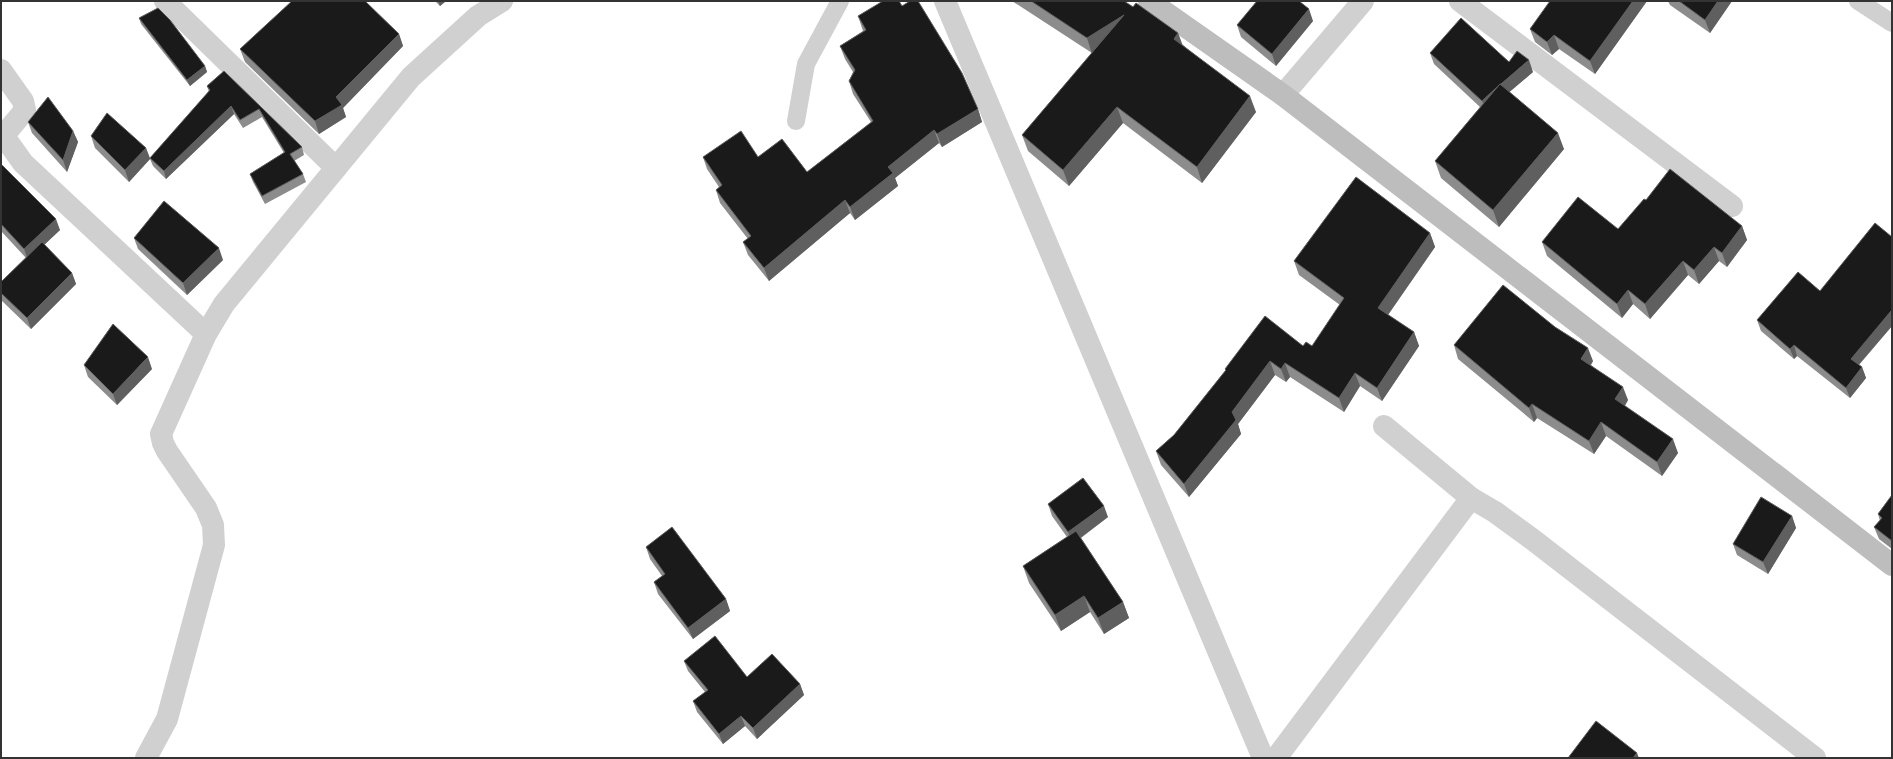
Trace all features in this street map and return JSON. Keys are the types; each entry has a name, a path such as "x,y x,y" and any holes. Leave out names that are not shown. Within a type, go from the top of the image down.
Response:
{"street":[{"path":"165,1 336,168"},
{"path":"146,758 167,719 214,545 213,525 206,508 167,451 161,434 206,334 224,304 411,77 478,16 502,1"},
{"path":"945,1 1263,758"},
{"path":"1149,1 1283,95 1892,565"},
{"path":"1283,95 1362,1"},
{"path":"1460,1 1732,206"},
{"path":"1,70 17,92 24,105 25,110 5,134 8,142 23,163 206,334"},
{"path":"1384,426 1471,498 1494,512 1532,539 1815,758"},
{"path":"1276,758 1471,498"}],"lane":[{"path":"796,121 806,64 840,1"},
{"path":"1858,1 1892,23"}],"building":[{"path":"292,1 365,1 399,34 336,97 342,105 315,121 240,49"},
{"path":"883,1 899,1 902,6 910,1 918,1 962,73 978,109 937,134 934,130 888,167 893,173 850,207 845,200 764,268 743,242 751,236 716,190 722,185 703,157 741,131 758,157 782,139 807,172 873,121 849,81 855,70 840,46 866,30 858,16"},
{"path":"1031,1 1124,1 1133,7 1136,3 1178,33 1174,39 1250,96 1197,167 1117,107 1063,170 1022,135 1124,15 1087,38"},
{"path":"1257,1 1299,1 1309,9 1272,54 1237,25"},
{"path":"1550,1 1633,1 1590,61 1554,35 1547,42 1530,29"},
{"path":"1679,1 1718,1 1705,20"},
{"path":"158,8 170,20 205,66 187,80 139,18"},
{"path":"1461,18 1509,62 1517,51 1529,60 1482,101 1430,53"},
{"path":"224,71 302,147 290,154 303,174 262,196 250,174 285,152 259,109 240,120 231,106 164,171 150,158 210,90 207,86"},
{"path":"1500,84 1558,133 1493,210 1435,161"},
{"path":"48,97 73,131 63,160 28,122"},
{"path":"107,113 146,148 125,170 91,136"},
{"path":"1,164 56,219 24,249 1,224"},
{"path":"1670,169 1742,226 1722,253 1714,247 1694,270 1683,261 1645,304 1628,290 1617,304 1542,242 1578,197 1618,229 1644,199 1646,200"},
{"path":"1356,177 1430,233 1378,308 1414,332 1377,388 1355,373 1339,398 1285,363 1281,369 1270,361 1232,412 1236,420 1184,484 1156,451 1174,435 1226,370 1225,369 1265,316 1303,346 1306,342 1312,346 1344,298 1294,261"},
{"path":"164,201 219,248 183,283 134,238"},
{"path":"1875,223 1892,237 1892,312 1891,311 1851,359 1862,367 1846,388 1794,345 1790,349 1757,320 1798,272 1820,291"},
{"path":"42,242 72,273 27,318 1,293 1,282"},
{"path":"1503,285 1555,327 1588,348 1581,359 1623,387 1615,399 1673,439 1657,462 1601,422 1589,441 1532,404 1529,408 1454,345"},
{"path":"113,324 148,357 113,394 84,365"},
{"path":"1083,478 1104,506 1068,532 1048,504"},
{"path":"1892,495 1892,541 1874,527 1882,518 1878,514"},
{"path":"1761,497 1792,516 1763,562 1733,544"},
{"path":"672,527 726,599 688,628 654,582 665,574 646,547"},
{"path":"1076,531 1123,602 1098,618 1084,596 1055,615 1023,566"},
{"path":"715,636 747,677 772,654 800,684 753,728 741,716 719,734 693,701 708,690 684,661"},
{"path":"1596,721 1637,753 1633,758 1568,758"}]}
